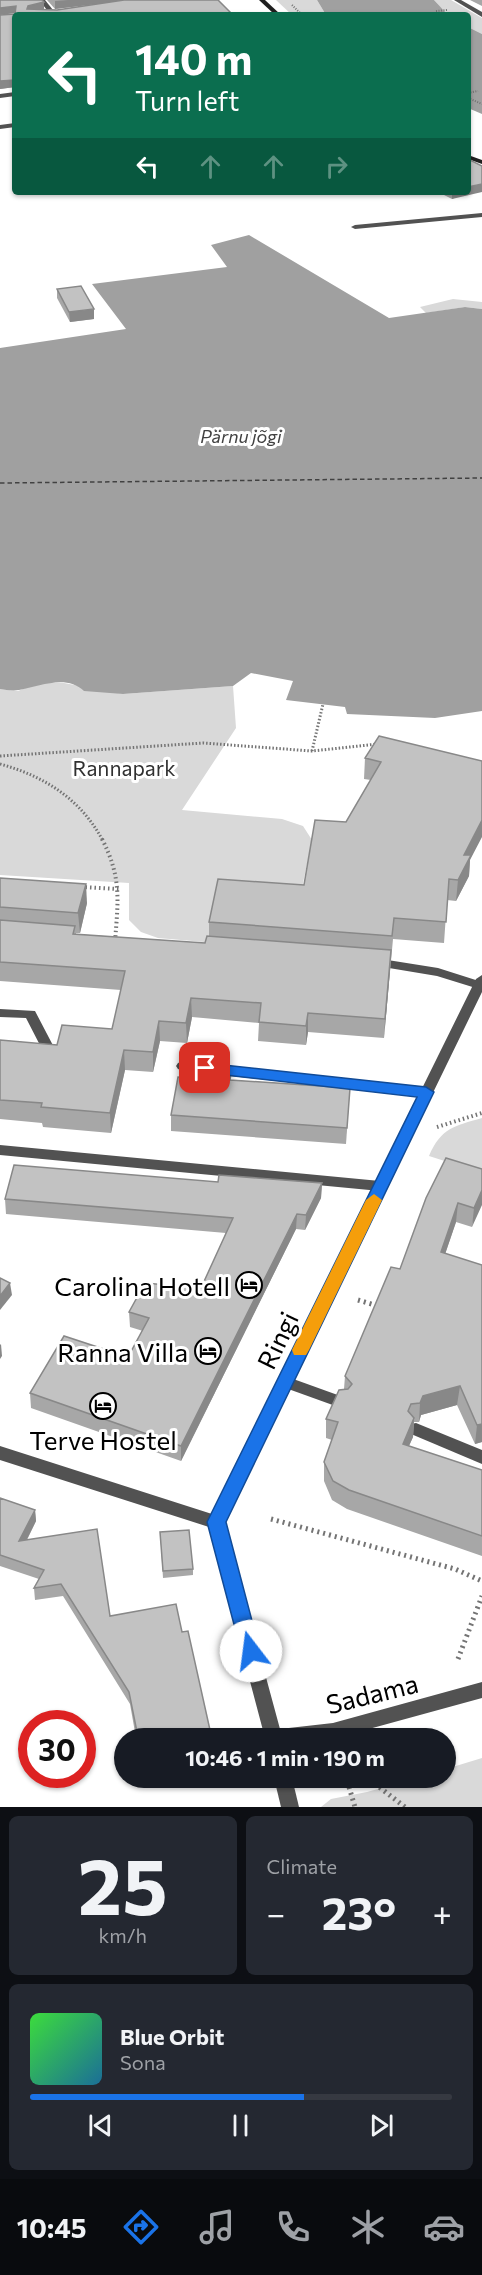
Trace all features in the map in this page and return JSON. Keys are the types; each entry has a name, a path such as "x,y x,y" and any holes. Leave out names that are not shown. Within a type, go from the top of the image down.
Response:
{"main road":[{"path":"262,0 275,12"}],"street":[{"path":"42,0 51,12"},
{"path":"457,0 482,15"},
{"path":"355,227 482,215"},
{"path":"361,961 397,964 480,982"},
{"name":"Ringi","path":"216,1522 480,982"},
{"path":"0,1013 30,1014 51,1055 45,1058 33,1057"},
{"path":"183,1066 426,1092"},
{"path":"0,1150 380,1186"},
{"path":"285,1382 341,1402"},
{"path":"416,1429 482,1457"},
{"path":"0,1453 216,1522 271,1728"},
{"name":"Sadama","path":"344,1728 482,1690"},
{"path":"285,1788 290,1807"}],"path":[{"path":"287,0 300,12"},
{"path":"471,92 478,91"},
{"path":"312,751 323,704"},
{"path":"0,756 203,743 312,751 381,744"},
{"path":"0,764 32,774 57,791 87,817 106,843 115,865 119,889 115,942"},
{"path":"72,886 119,889"},
{"path":"437,1127 472,1114 482,1113"},
{"path":"358,1300 381,1307"},
{"path":"271,1519 455,1569 482,1581"},
{"path":"458,1659 482,1596"},
{"path":"350,1788 355,1807"},
{"path":"380,1788 405,1807"}],"green space":[{"path":"276,0 317,0 324,12 289,12"},
{"path":"434,0 451,0 482,18 482,34 471,28 471,12 445,12"},
{"path":"453,299 482,302 482,309 465,307 426,313 420,307"},
{"name":"Rannapark","path":"38,683 64,683 123,694 233,686 236,728 182,810 282,819 303,826 312,840 299,902 366,956 158,938 141,932 129,920 129,883 0,875 0,689 18,691"},
{"path":"482,1118 482,1173 429,1156 438,1139 450,1129"},
{"path":"482,1758 482,1807 321,1807 331,1799 381,1788 456,1788 456,1766"}],"water":[{"path":"317,0 434,0 445,12 324,12"},
{"path":"471,28 482,34 482,114 471,109"},
{"name":"Pärnu jõgi","path":"249,235 389,318 465,307 482,309 482,711 435,718 347,714 345,707 286,700 293,681 251,673 233,686 123,694 84,691 70,683 62,682 17,690 0,689 0,348 126,329 92,284 227,267 211,245"}],"building":[{"path":"0,0 42,0 44,2 28,6 27,9 57,10 124,0 218,0 230,12 15,12 16,6 0,8"},
{"path":"12,14 12,80 0,81 0,15"},
{"path":"471,160 482,166 482,184 471,186"},
{"path":"81,286 94,309 69,312 57,289"},
{"path":"379,736 482,761 482,820 464,855 471,855 458,880 449,879 446,922 394,918 392,936 209,922 218,879 304,885 315,820 346,822 381,762 365,758"},
{"path":"0,878 86,884 78,913 0,907"},
{"path":"0,920 75,926 73,934 205,943 207,936 391,950 385,1019 308,1013 306,1026 259,1022 261,1003 191,998 186,1023 159,1021 153,1052 124,1050 110,1113 41,1107 42,1103 0,1100 0,1040 57,1045 62,1025 112,1029 125,971 0,962"},
{"path":"206,1071 231,1073 230,1080 350,1088 347,1128 171,1115 178,1077 205,1079"},
{"path":"446,1158 482,1169 482,1190 474,1208 458,1203 441,1252 482,1265 482,1424 477,1425 460,1386 423,1396 420,1403 411,1404 408,1411 414,1418 403,1444 482,1470 482,1536 349,1490 333,1481 324,1462 338,1422 326,1419 339,1390 348,1389 352,1384 345,1376 391,1267 400,1269 426,1198"},
{"path":"14,1165 218,1182 219,1175 322,1183 306,1215 297,1214 181,1446 30,1393 64,1336 128,1357 149,1318 129,1312 145,1283 201,1288 233,1218 5,1199"},
{"path":"0,1278 10,1283 0,1296"},
{"path":"0,1498 35,1510 19,1541 97,1529 110,1616 176,1604 182,1632 188,1631 210,1728 136,1728 129,1692 61,1584 34,1588 44,1570 0,1555"},
{"path":"189,1530 193,1569 163,1571 160,1532"}],"ferry route":[{"path":"0,483 482,478"}],"slow traffic":[{"path":"300,1350 374,1200"}],"place":[{"name":"Carolina Hotell","path":"249,1285"},
{"name":"Ranna Villa","path":"208,1351"},
{"name":"Terve Hostel","path":"103,1406"}],"route":[{"path":"205,1068 426,1092 216,1522 251,1651"}]}
